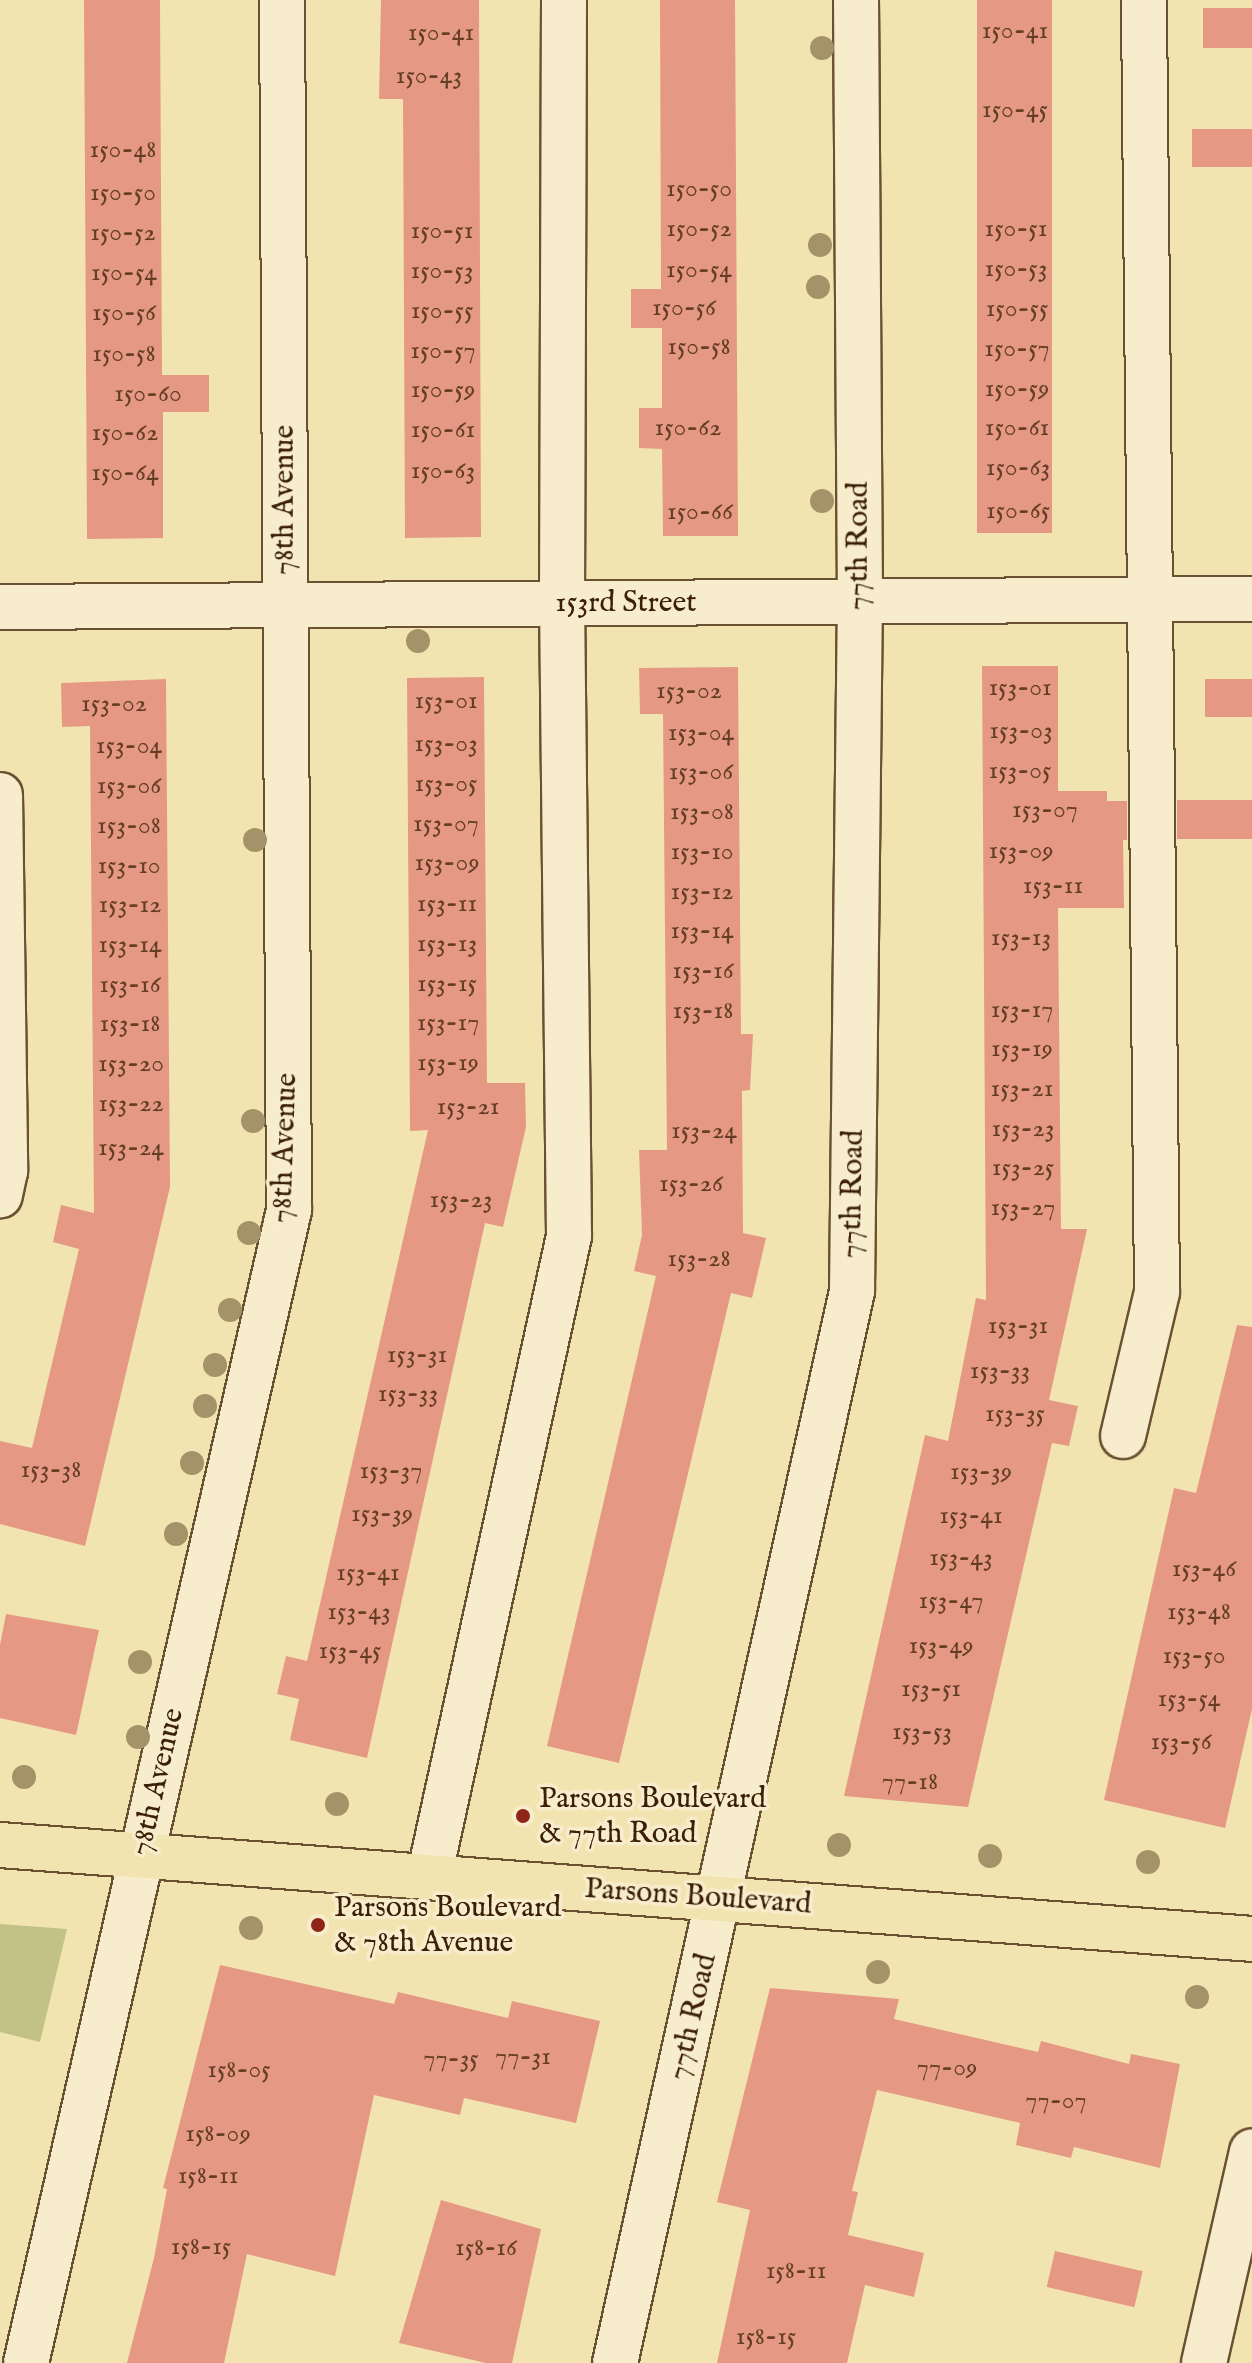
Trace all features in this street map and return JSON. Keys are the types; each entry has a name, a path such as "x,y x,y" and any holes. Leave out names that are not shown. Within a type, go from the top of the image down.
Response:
{"main road":[{"name":"Parsons Boulevard","path":"0,1845 1252,1939"}],"street":[{"name":"78th Avenue","path":"26,2363 289,1210 282,0"},
{"path":"429,1877 569,1236 562,603 564,0"},
{"name":"77th Road","path":"615,2363 852,1291 860,601 856,0"},
{"path":"1123,1436 1157,1292 1144,0"},
{"name":"153rd Street","path":"0,607 1252,599"},
{"path":"0,795 5,1171 0,1195"},
{"path":"1204,2363 1252,2151"}],"shaded area":[{"path":"0,1924 67,1929 40,2042 0,2032"}],"building":[{"path":"84,0 160,0 162,375 209,375 209,412 163,412 163,538 87,539"},
{"path":"381,0 479,0 481,537 405,538 403,99 379,99"},
{"path":"660,0 735,0 738,536 663,536 662,449 639,448 639,408 662,408 662,328 631,328 631,289 661,289"},
{"path":"977,0 1052,0 1052,533 977,533"},
{"path":"1203,8 1252,8 1252,48 1203,48"},
{"path":"1192,129 1252,129 1252,167 1192,167"},
{"path":"982,666 1058,666 1058,791 1107,791 1107,801 1127,801 1127,840 1123,840 1124,908 1058,908 1061,1229 1087,1229 1049,1400 1078,1406 1069,1446 1052,1443 968,1807 844,1796 925,1435 948,1441 976,1298 986,1300"},
{"path":"738,667 741,1034 753,1034 750,1090 742,1091 743,1233 766,1238 752,1298 731,1293 619,1763 547,1746 656,1276 634,1271 642,1235 639,1150 667,1150 663,714 640,714 639,668"},
{"path":"484,677 487,1083 525,1083 526,1127 503,1227 485,1223 367,1758 290,1740 299,1699 277,1694 286,1656 307,1661 428,1130 410,1131 407,678"},
{"path":"166,679 170,1187 85,1546 0,1524 0,1441 32,1448 79,1249 53,1242 61,1205 94,1213 90,726 62,727 61,683"},
{"path":"1205,679 1252,679 1252,717 1205,717"},
{"path":"1177,800 1252,800 1252,839 1177,839"},
{"path":"1237,1325 1252,1327 1252,1709 1225,1828 1104,1800 1174,1488 1196,1493"},
{"path":"6,1614 99,1630 76,1735 0,1718 0,1645"},
{"path":"220,1965 394,2004 398,1992 508,2018 512,2001 600,2021 576,2123 464,2098 460,2115 374,2095 335,2276 247,2254 224,2363 127,2363 154,2258 167,2189 163,2188"},
{"path":"770,1988 899,1999 894,2019 1038,2052 1041,2041 1129,2064 1131,2054 1180,2064 1160,2168 1074,2147 1071,2158 1016,2145 1020,2123 877,2090 852,2191 858,2192 848,2235 924,2253 914,2297 865,2285 847,2363 717,2363 750,2210 717,2202"},
{"path":"441,2200 541,2229 512,2363 486,2363 399,2343"},
{"path":"1055,2251 1143,2271 1134,2307 1047,2287"}],"place":[{"name":"Parsons Boulevard & 77th Road","path":"523,1816"},
{"name":"Parsons Boulevard & 78th Avenue","path":"318,1925"}]}
